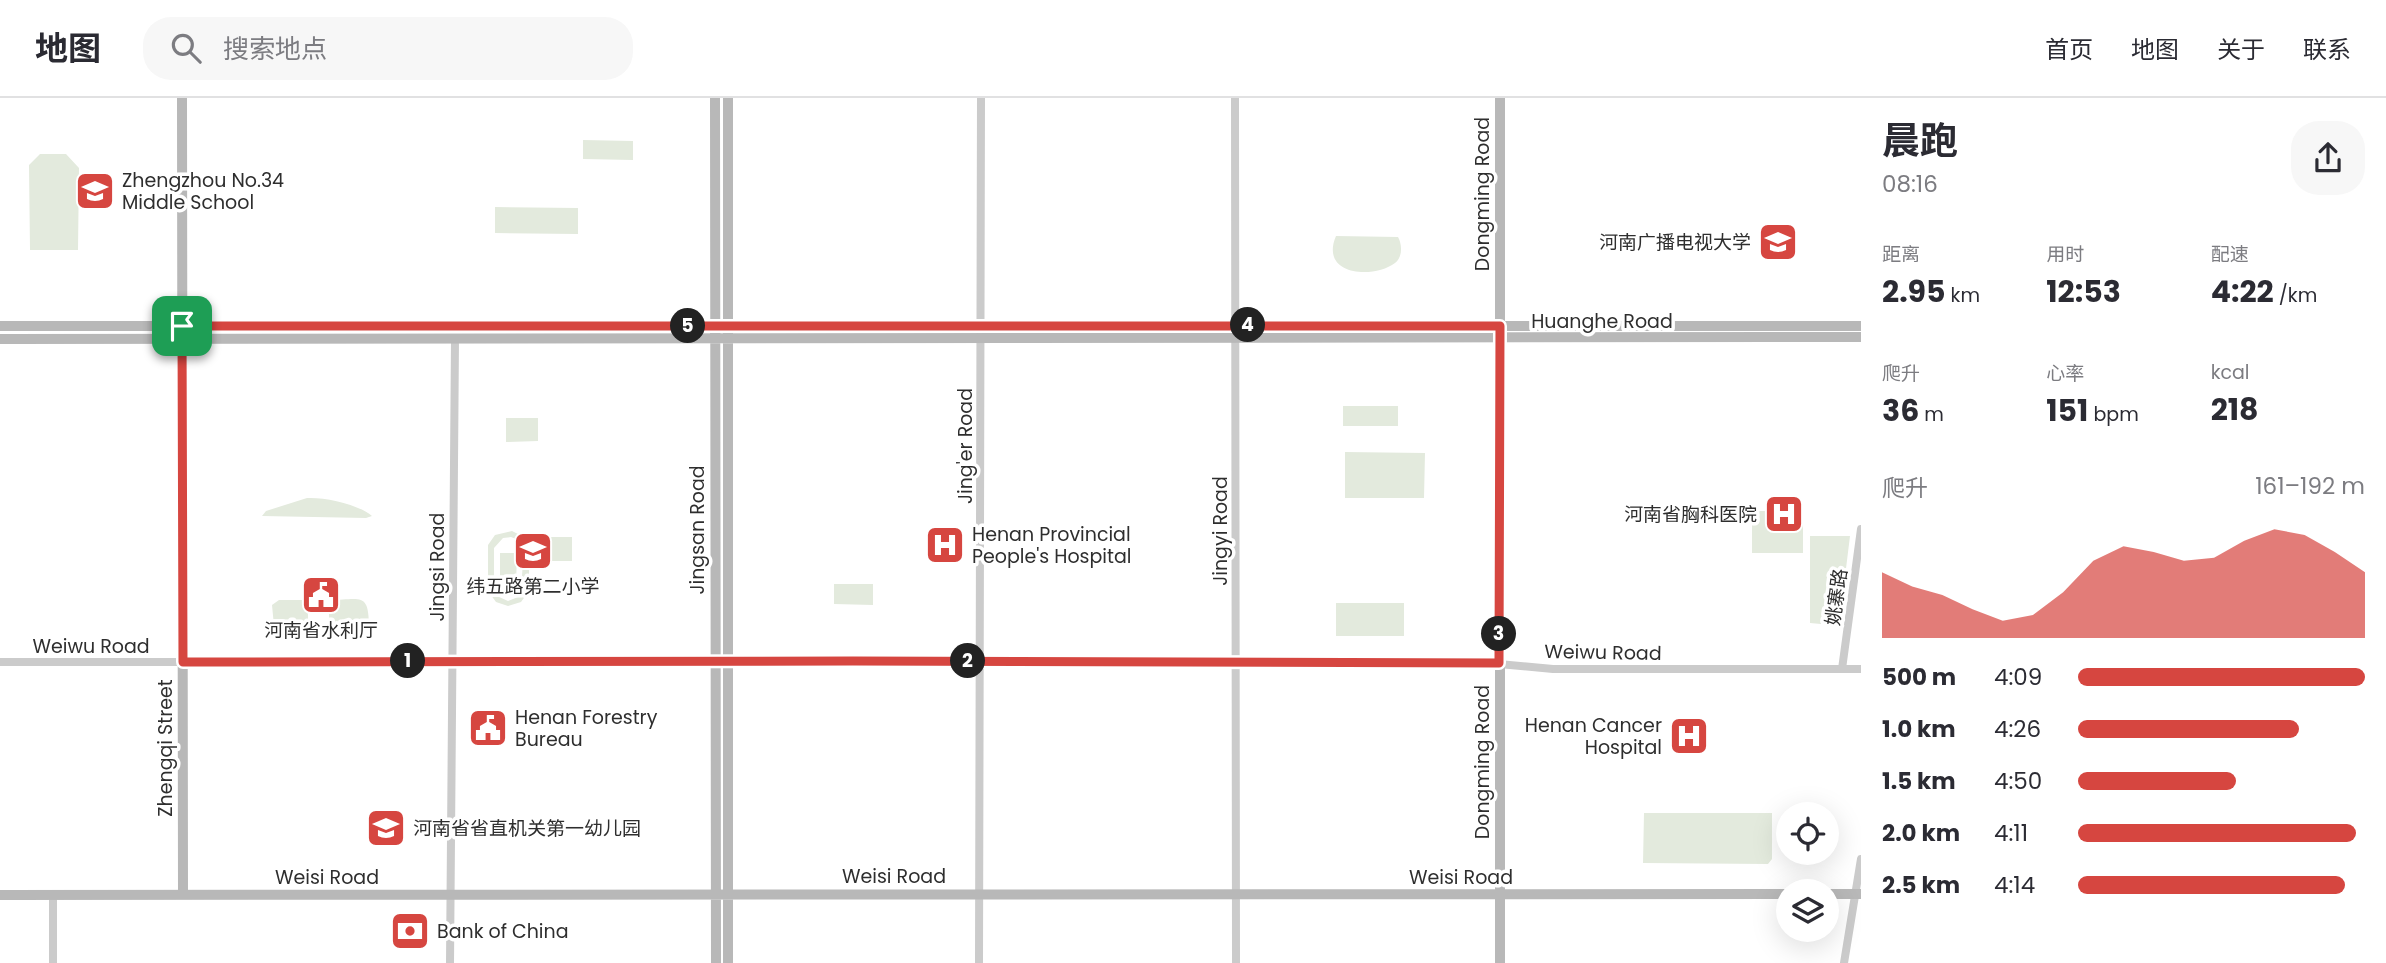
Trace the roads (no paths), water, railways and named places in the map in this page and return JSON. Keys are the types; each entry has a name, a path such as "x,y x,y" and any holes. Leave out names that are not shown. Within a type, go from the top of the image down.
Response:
{"main road":[{"name":"Zhengqi Street","path":"182,98 183,894"},
{"name":"Jingsan Road","path":"715,98 716,963"},
{"name":"Jingsan Road","path":"728,98 728,963"},
{"name":"Dongming Road","path":"1500,98 1500,963"},
{"name":"Huanghe Road","path":"0,326 1861,326"},
{"name":"Huanghe Road","path":"0,339 1861,337"},
{"name":"Weisi Road","path":"0,895 1776,894"},
{"path":"1839,894 1859,894"}],"street":[{"name":"Jing'er Road","path":"979,963 981,98"},
{"name":"Jingyi Road","path":"1235,98 1236,963"},
{"name":"Jingsi Road","path":"450,963 455,339"},
{"name":"姚寨路","path":"1842,669 1861,529"},
{"name":"Weiwu Road","path":"0,662 1236,661 1499,663 1553,669 1861,669"},
{"path":"1844,963 1859,894 1861,859"},
{"path":"52,894 52,963"}],"place":[{"name":"Zhengzhou No.34 Middle School","path":"95,191"},
{"name":"河南广播电视大学","path":"1778,242"},
{"name":"河南省胸科医院","path":"1784,514"},
{"name":"Henan Provincial People's Hospital","path":"945,545"},
{"name":"纬五路第二小学","path":"533,551"},
{"name":"河南省水利厅","path":"321,595"},
{"name":"Henan Forestry Bureau","path":"488,728"},
{"name":"Henan Cancer Hospital","path":"1689,736"},
{"name":"河南省省直机关第一幼儿园","path":"386,828"},
{"name":"Bank of China","path":"410,931"}]}
